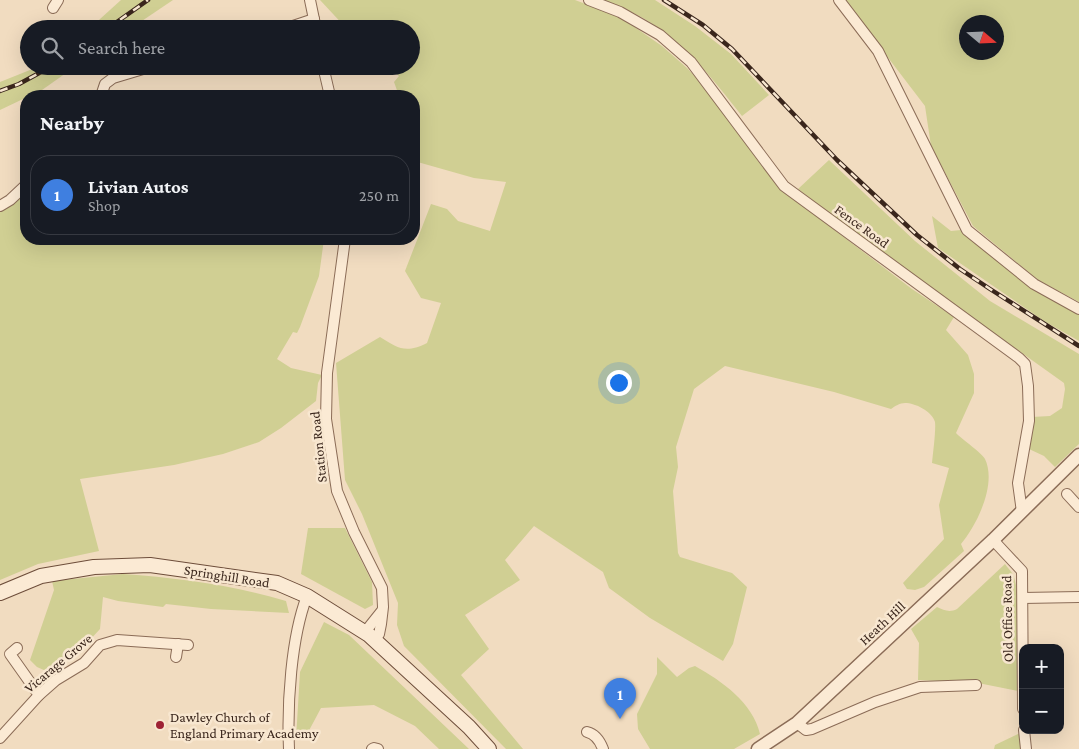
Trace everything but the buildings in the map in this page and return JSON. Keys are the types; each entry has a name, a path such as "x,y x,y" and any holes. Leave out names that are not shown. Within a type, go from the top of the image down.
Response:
{"main road":[{"name":"Springhill Road","path":"0,593 41,576 94,566 150,564 276,583 307,596 370,636 469,727 489,749"}],"street":[{"path":"310,0 314,20"},
{"name":"Fence Road","path":"589,0 620,12 660,36 691,62 784,186 1025,364 1030,421 1018,483 1022,512"},
{"path":"839,0 878,51 967,230 1034,284 1079,309"},
{"path":"102,90 105,84 113,78 123,75"},
{"path":"325,75 329,90"},
{"path":"0,206 20,191"},
{"name":"Station Road","path":"344,245 327,373 326,420 337,491 354,532 382,588 383,607 370,636"},
{"name":"Heath Hill","path":"758,749 797,723 993,540 1079,455"},
{"path":"1067,494 1079,507"},
{"name":"Old Office Road","path":"993,540 1022,571 1021,689"},
{"path":"289,749 288,717 291,672 301,611 307,596"},
{"path":"1023,598 1079,597"},
{"name":"Vicarage Grove","path":"0,738 39,695 56,680 84,663 100,645 117,640 183,645 176,657"},
{"path":"17,648 10,654 39,695"},
{"path":"797,723 806,730 812,729 860,708 920,687 976,685"},
{"path":"587,732 596,737 603,749"},
{"path":"1024,734 1026,749"},
{"path":"372,749 378,749"}],"shaded area":[{"path":"121,0 173,0 143,20 99,20"},
{"path":"320,0 575,0 620,17 662,46 704,86 759,162 782,190 912,289 954,317 946,330 968,355 974,374 974,393 956,433 985,459 989,480 984,504 961,544 964,551 924,587 915,590 907,589 903,583 944,539 939,505 949,468 932,463 935,422 927,411 909,403 898,405 891,409 834,392 725,366 694,389 676,447 678,467 673,491 678,553 680,557 732,573 747,587 733,644 723,661 650,618 609,588 603,572 534,526 505,560 520,580 465,615 489,649 461,675 523,749 506,749 404,646 397,625 398,603 362,514 345,480 336,363 380,337 397,347 407,349 427,343 441,303 421,298 405,271 415,245 420,245 420,232 431,204 447,209 458,221 490,231 506,182 474,178 420,163 420,90 397,90 394,82 399,76 398,75 420,75 420,20 339,20"},
{"path":"604,0 655,0 695,26 731,54 769,95 742,116 709,75 672,38 643,18"},
{"path":"844,0 1079,0 1079,302 1038,280 973,226 931,146 925,106"},
{"path":"20,74 63,75 42,90 20,90 20,100 0,110 0,82"},
{"path":"829,160 915,241 990,301 1079,354 1079,444 1055,467 1044,456 1029,449 1032,417 1050,416 1062,408 1064,383 894,262 798,189"},
{"path":"20,195 20,245 323,245 319,276 300,327 297,333 293,332 277,359 291,368 322,375 318,383 316,401 259,442 223,454 174,465 80,479 99,551 38,564 0,580 0,210"},
{"path":"932,216 951,231 961,230 996,260 1047,297 1079,313 1079,341 1044,321 938,248"},
{"path":"308,528 345,528 372,582 373,605 365,609 301,574"},
{"path":"1005,564 1012,573 1018,596 1018,691 978,683 918,680 919,643 911,629 937,607 949,611 957,609"},
{"path":"123,574 226,586 266,595 286,601 289,613 211,609 166,604 163,607 103,597 100,629 75,656 46,671 37,667 30,660 54,590 52,581"},
{"path":"324,622 349,635 469,749 439,749 415,726 374,705 321,708 305,738 296,739 300,672"},
{"path":"657,657 677,677 695,666 726,686 751,712 760,734 734,749 650,749 638,729 637,714 657,674"},
{"path":"1019,733 1022,734 1023,749 994,749 995,745"}],"railway":[{"path":"120,20 148,0"},
{"path":"664,0 703,25 732,49 837,160 917,235 960,269 1079,346"},
{"path":"0,91 36,75"}],"place":[{"name":"Livian Autos","path":"620,719"},
{"name":"Dawley Church of England Primary Academy","path":"160,725"}]}
